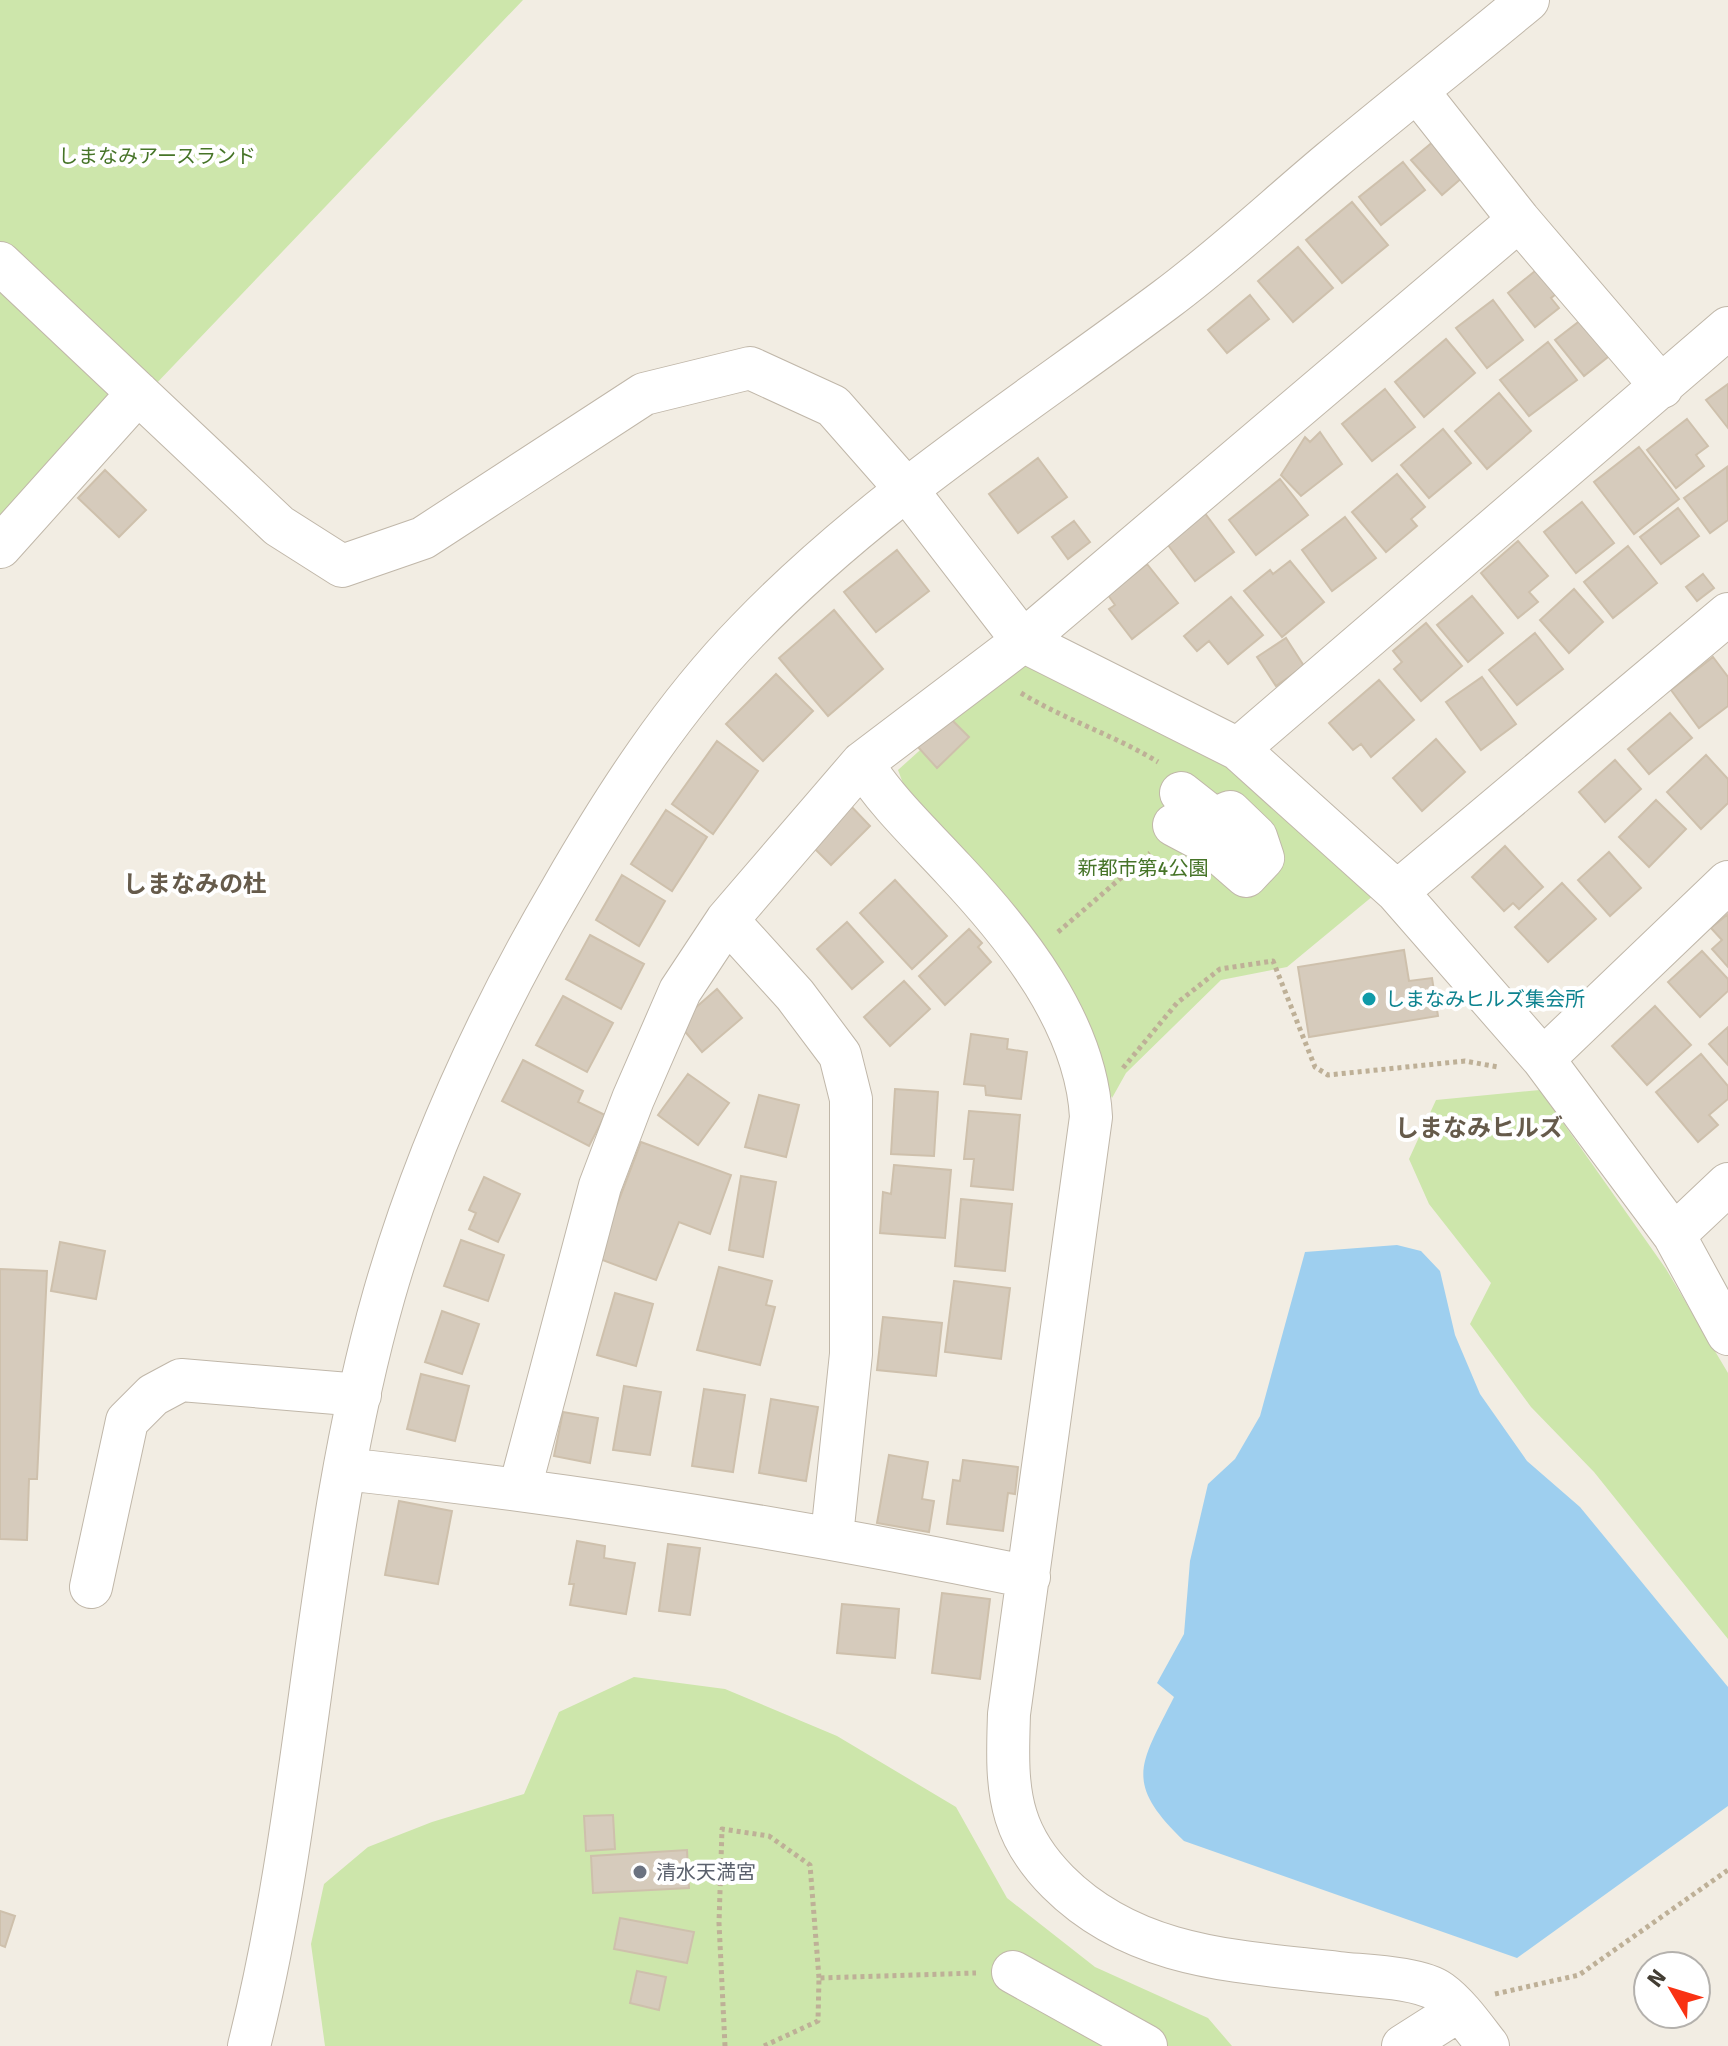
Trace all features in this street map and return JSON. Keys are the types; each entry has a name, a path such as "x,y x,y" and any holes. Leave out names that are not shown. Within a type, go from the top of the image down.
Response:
{"street":[{"path":"249,2046 267,1975 284,1873 345,1469 384,1297 433,1151 481,1037 600,822 649,749 746,631 811,569 906,489 1169,297 1528,0"},
{"path":"1418,92 1519,220 1662,387"},
{"path":"520,1488 600,1186 633,1099 680,991 727,920 862,763 1010,651 1519,220"},
{"path":"0,263 279,526 342,566 423,538 644,394 750,368 833,406 906,489 1010,651 1238,749 1397,892 1543,1059 1674,1235 1728,1334"},
{"path":"1238,749 1728,328"},
{"path":"0,547 138,393"},
{"path":"1397,892 1728,614"},
{"path":"862,763 877,787 957,873 1026,958 1063,1019 1085,1068 1091,1110 1009,1714 1007,1757 1015,1813 1042,1866 1092,1914 1165,1947 1217,1958 1400,1980 1438,1991 1488,2046"},
{"path":"1543,1059 1728,882"},
{"path":"727,920 795,995 840,1055 851,1099 851,1354 832,1536"},
{"path":"1674,1235 1728,1184"},
{"path":"91,1587 127,1421 153,1395 181,1380 360,1395"},
{"path":"345,1469 520,1488 832,1536 1029,1577"},
{"path":"1013,1972 1146,2046"},
{"path":"1403,2046 1454,2007"}],"path":[{"path":"1010,651 1021,692 1046,708 1126,742 1176,773 1177,809 1169,836 1026,958"},
{"path":"1091,1110 1177,1003 1220,969 1273,961 1315,1067 1328,1075 1465,1061 1498,1067 1543,1059"},
{"path":"725,2046 719,1923 722,1829 769,1836 810,1865 819,1978 818,2021 764,2046"},
{"path":"1454,2007 1579,1975 1728,1870"},
{"path":"819,1978 1013,1972"}],"green space":[{"name":"しまなみアースランド","path":"0,0 523,0 0,547"},
{"name":"新都市第4公園","path":"1029,652 1227,760 1379,891 1287,967 1221,980 1126,1073 1112,1098 1067,997 907,794 898,770"},
{"path":"1540,1090 1666,1269 1728,1373 1728,1639 1594,1472 1531,1407 1470,1324 1491,1283 1429,1204 1409,1159 1436,1100"},
{"path":"634,1677 725,1689 837,1736 956,1807 1007,1898 1095,1967 1208,2018 1232,2046 325,2046 311,1944 324,1884 368,1847 432,1822 524,1794 559,1712"}],"water":[{"path":"1397,1245 1421,1251 1440,1271 1455,1335 1480,1394 1527,1461 1580,1507 1728,1687 1728,1806 1517,1958 1184,1841 1152,1803 1145,1787 1143,1772 1146,1757 1174,1697 1157,1683 1184,1634 1190,1561 1208,1484 1235,1459 1260,1416 1305,1252"}],"building":[{"path":"1440,136 1470,171 1442,195 1411,160"},
{"path":"1403,162 1425,190 1381,225 1359,197"},
{"path":"1352,202 1388,245 1342,283 1306,240"},
{"path":"1298,247 1333,288 1293,322 1258,281"},
{"path":"1545,263 1564,288 1551,298 1559,308 1535,327 1508,293"},
{"path":"1250,295 1269,319 1227,353 1208,330"},
{"path":"1493,300 1523,340 1487,368 1456,328"},
{"path":"1590,313 1618,349 1584,376 1555,340"},
{"path":"1446,339 1475,373 1424,417 1395,382"},
{"path":"1548,342 1577,380 1529,416 1500,380"},
{"path":"1728,384 1728,428 1706,400"},
{"path":"1385,389 1415,427 1372,461 1342,424"},
{"path":"1499,393 1531,431 1487,469 1455,431"},
{"path":"1687,419 1708,446 1696,455 1704,466 1676,488 1647,450"},
{"path":"1443,429 1471,463 1429,498 1401,465"},
{"path":"1320,432 1342,464 1301,496 1281,475 1305,437 1310,442"},
{"path":"1639,447 1679,499 1634,534 1594,482"},
{"path":"1038,458 1067,497 1018,533 989,494"},
{"path":"1727,467 1728,520 1710,533 1684,498"},
{"path":"105,470 146,510 119,537 78,498"},
{"path":"1397,474 1425,507 1411,519 1417,526 1386,552 1352,512"},
{"path":"1280,479 1308,515 1256,555 1229,520"},
{"path":"1582,502 1614,543 1576,573 1544,532"},
{"path":"1201,508 1234,552 1195,581 1162,537"},
{"path":"1678,508 1699,536 1661,564 1640,537"},
{"path":"1345,517 1376,558 1332,591 1302,550"},
{"path":"1074,521 1090,542 1068,559 1052,537"},
{"path":"1518,541 1548,576 1529,592 1538,602 1518,618 1481,573"},
{"path":"1628,546 1657,583 1613,618 1584,582"},
{"path":"897,550 929,591 876,632 844,592"},
{"path":"1290,561 1324,602 1282,637 1244,591 1270,570 1273,574"},
{"path":"1147,564 1178,603 1132,639 1109,609 1115,605 1108,595"},
{"path":"1703,574 1714,588 1697,601 1686,587"},
{"path":"1574,589 1603,622 1569,653 1540,620"},
{"path":"1472,596 1503,633 1468,662 1437,625"},
{"path":"1231,597 1263,635 1228,664 1209,641 1197,651 1184,636"},
{"path":"834,610 883,669 828,716 779,658"},
{"path":"1426,623 1462,666 1421,701 1394,669 1402,662 1393,651"},
{"path":"1535,633 1563,669 1517,705 1489,670"},
{"path":"1286,638 1304,666 1276,686 1257,657"},
{"path":"1713,657 1728,677 1728,706 1699,728 1671,690"},
{"path":"776,674 813,711 763,761 726,724"},
{"path":"1482,677 1516,724 1481,750 1446,702"},
{"path":"1379,680 1414,720 1371,757 1361,744 1353,750 1329,723"},
{"path":"1670,713 1692,738 1649,774 1628,749"},
{"path":"950,718 969,737 937,768 918,747"},
{"path":"1436,739 1465,772 1422,811 1393,778"},
{"path":"717,741 758,771 713,834 672,804"},
{"path":"1706,755 1728,779 1728,803 1701,829 1667,792"},
{"path":"1615,760 1641,789 1605,822 1579,792"},
{"path":"1656,800 1686,829 1649,867 1619,837"},
{"path":"848,803 870,826 831,865 809,843"},
{"path":"666,810 707,837 672,891 631,864"},
{"path":"1505,846 1543,887 1519,909 1513,903 1504,911 1472,877"},
{"path":"1609,852 1641,888 1610,916 1578,880"},
{"path":"622,875 665,901 639,946 596,920"},
{"path":"895,880 947,936 912,969 860,913"},
{"path":"1562,883 1596,919 1548,962 1515,927"},
{"path":"1728,914 1728,967 1712,949 1722,940 1711,928"},
{"path":"847,922 883,962 852,989 817,949"},
{"path":"969,929 982,943 978,947 991,962 945,1005 919,976"},
{"path":"590,935 644,964 621,1009 566,979"},
{"name":"しまなみヒルズ集会所","path":"1404,950 1409,981 1432,978 1438,1016 1309,1037 1298,967"},
{"path":"1702,951 1728,979 1728,991 1700,1017 1668,982"},
{"path":"904,981 930,1009 890,1046 864,1017"},
{"path":"717,989 742,1018 702,1052 678,1023"},
{"path":"563,996 613,1023 587,1072 536,1045"},
{"path":"1655,1006 1691,1045 1647,1085 1612,1046"},
{"path":"1728,1027 1728,1065 1709,1044"},
{"path":"971,1034 1008,1039 1007,1049 1027,1052 1021,1099 986,1095 985,1086 964,1084"},
{"path":"1701,1054 1728,1086 1728,1099 1709,1115 1718,1125 1698,1142 1656,1092"},
{"path":"523,1060 583,1091 578,1102 605,1115 589,1146 502,1101"},
{"path":"688,1074 729,1103 698,1145 658,1115"},
{"path":"895,1089 938,1092 934,1156 891,1154"},
{"path":"759,1095 799,1105 786,1157 745,1147"},
{"path":"969,1111 1020,1115 1013,1190 971,1186 974,1159 964,1159"},
{"path":"641,1142 731,1175 710,1234 679,1222 656,1280 597,1258"},
{"path":"894,1165 951,1170 945,1238 880,1233 883,1192 891,1194"},
{"path":"741,1176 776,1182 763,1257 729,1250"},
{"path":"484,1177 520,1194 498,1242 469,1229 476,1213 469,1210"},
{"path":"961,1199 1012,1204 1005,1271 955,1266"},
{"path":"461,1240 504,1255 488,1301 444,1286"},
{"path":"60,1242 105,1251 96,1299 51,1291"},
{"path":"719,1267 772,1281 766,1305 775,1307 760,1365 697,1350"},
{"path":"0,1269 47,1271 37,1479 29,1479 27,1540 0,1539"},
{"path":"954,1281 1010,1288 1001,1359 945,1352"},
{"path":"615,1293 653,1304 636,1366 597,1355"},
{"path":"442,1311 479,1324 462,1374 425,1362"},
{"path":"883,1317 942,1323 936,1376 877,1370"},
{"path":"421,1374 469,1386 455,1441 407,1429"},
{"path":"624,1386 661,1392 650,1455 613,1450"},
{"path":"704,1389 745,1395 733,1472 692,1466"},
{"path":"771,1399 818,1407 806,1481 759,1473"},
{"path":"563,1412 598,1418 590,1463 554,1456"},
{"path":"889,1455 928,1462 922,1499 934,1501 929,1532 877,1523"},
{"path":"963,1460 1018,1467 1015,1494 1008,1493 1003,1531 947,1524 953,1480 960,1481"},
{"path":"399,1501 452,1511 438,1584 385,1575"},
{"path":"577,1541 605,1546 604,1558 635,1563 626,1614 570,1605 574,1584 569,1584"},
{"path":"668,1544 700,1548 690,1615 659,1611"},
{"path":"942,1593 990,1599 980,1679 932,1673"},
{"path":"842,1604 899,1609 895,1658 837,1653"},
{"path":"613,1815 615,1849 586,1851 584,1816"},
{"name":"清水天満宮","path":"687,1850 689,1888 593,1893 591,1856"},
{"path":"0,1911 15,1916 5,1947 0,1945"},
{"path":"620,1918 694,1932 687,1963 614,1949"},
{"path":"637,1971 666,1977 659,2010 630,2003"}],"place":[{"name":"しまなみヒルズ集会所","path":"1369,999"},
{"name":"清水天満宮","path":"640,1872"}],"district":[{"name":"しまなみの杜","path":"195,884"},
{"name":"しまなみヒルズ","path":"1479,1128"}]}
